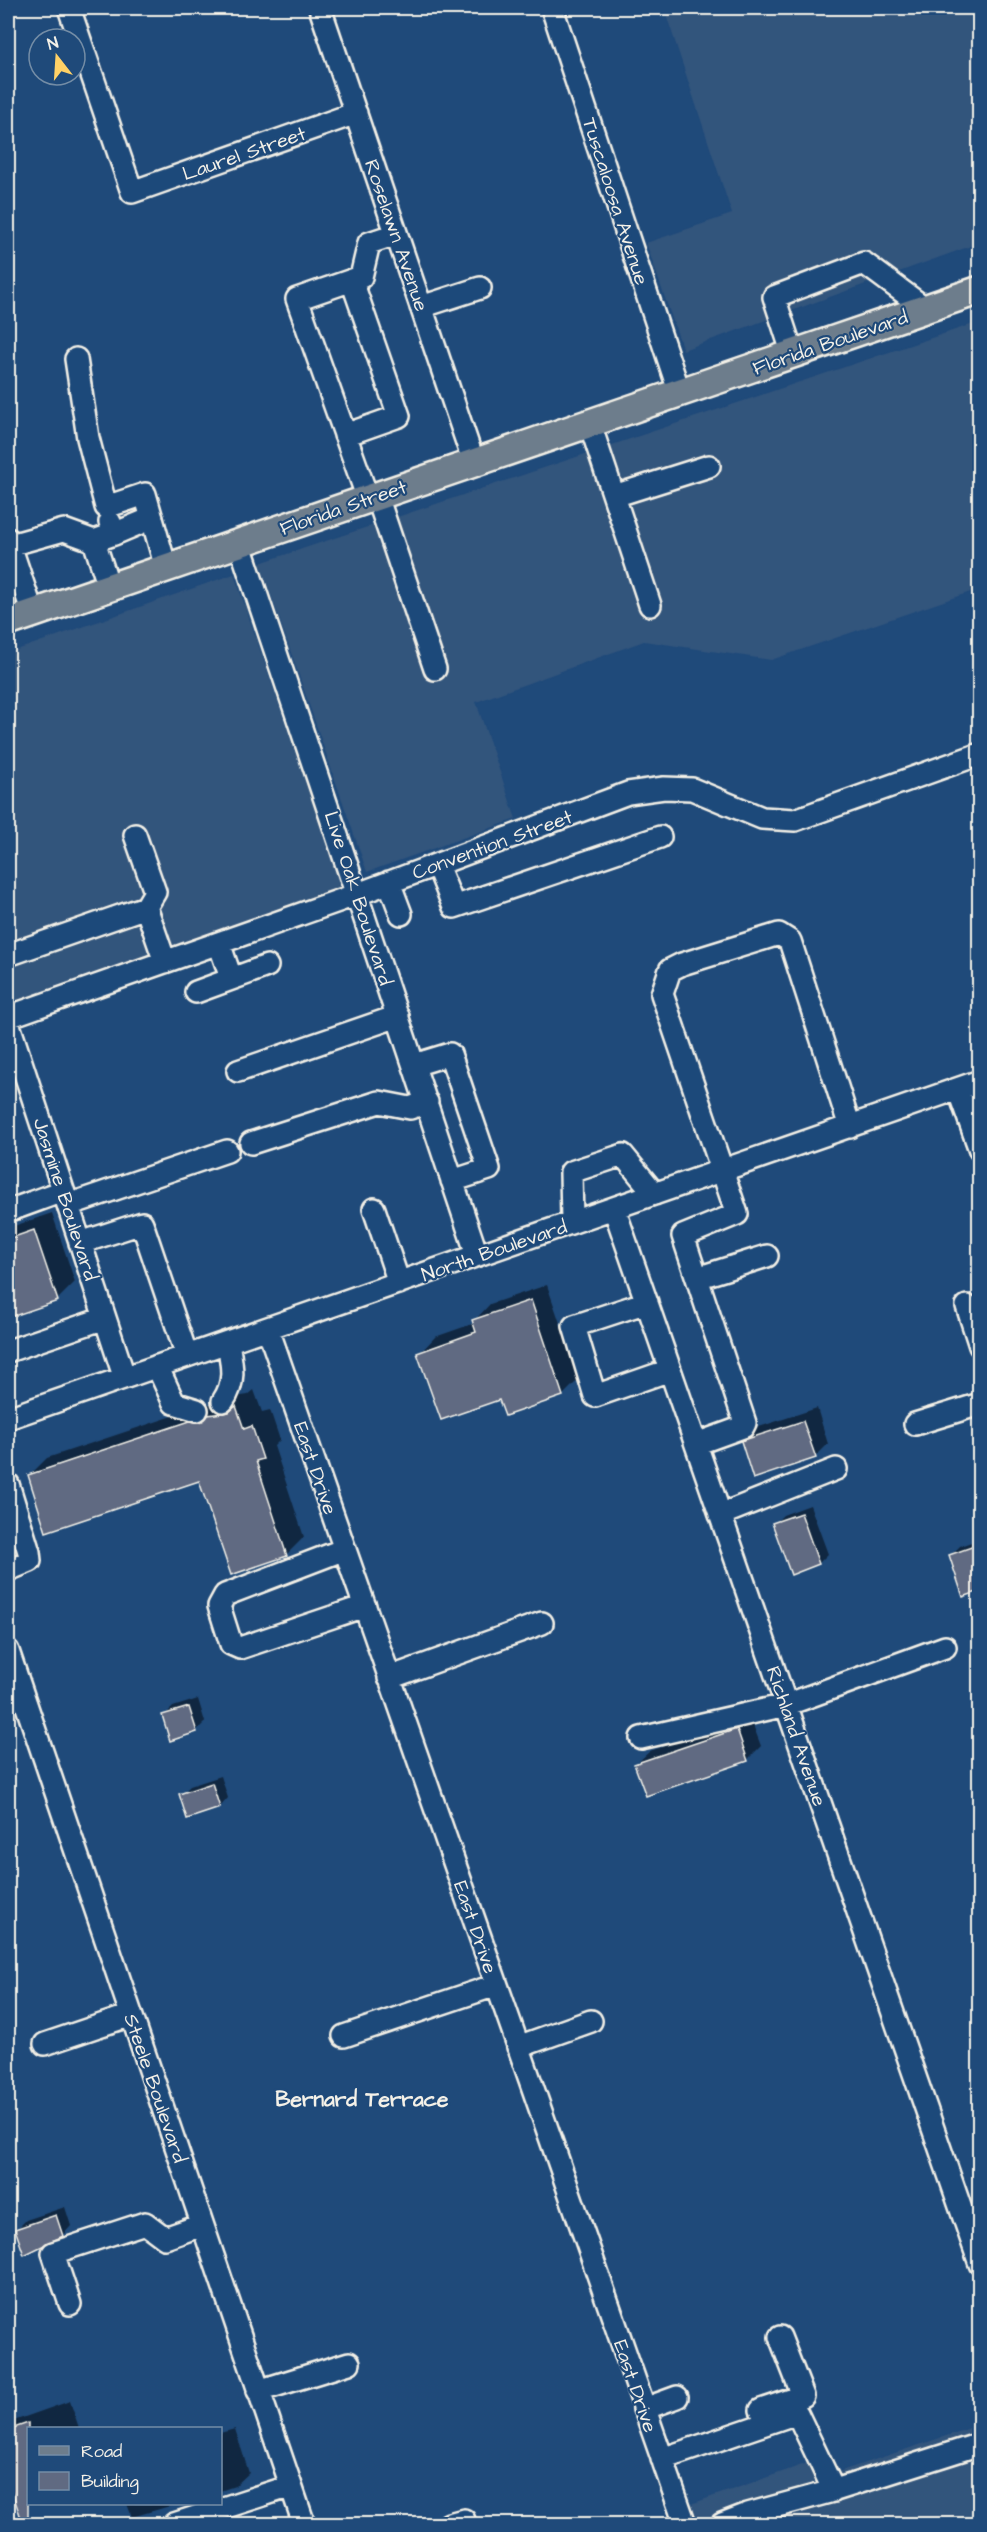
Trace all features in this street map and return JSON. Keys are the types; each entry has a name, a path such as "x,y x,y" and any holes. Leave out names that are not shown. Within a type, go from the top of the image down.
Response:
{"main road":[{"name":"Florida Boulevard","path":"680,394 980,290"},
{"name":"Florida Street","path":"8,622 680,394"}],"street":[{"name":"Laurel Street","path":"69,8 132,192 356,113"},
{"name":"Roselawn Avenue","path":"320,8 474,463"},
{"name":"Tuscaloosa Avenue","path":"552,8 680,394"},
{"path":"396,234 369,243 362,277 297,299 345,435 372,497 435,669"},
{"path":"793,354 774,297 864,263 926,309"},
{"path":"345,435 399,416 352,281"},
{"path":"421,307 480,288"},
{"path":"76,359 88,438 114,534"},
{"path":"590,424 650,605"},
{"path":"614,496 709,466"},
{"path":"106,507 145,494 166,568"},
{"path":"33,614 9,542 64,530 94,541 152,518"},
{"path":"94,541 109,587"},
{"name":"Live Oak Boulevard","path":"239,542 477,1255"},
{"name":"Convention Street","path":"8,1017 358,894 628,793 664,788 692,789 762,818 795,820 980,753"},
{"path":"8,955 146,907 155,892 135,835"},
{"path":"437,865 454,907 660,837"},
{"path":"389,882 401,914"},
{"path":"146,907 165,962"},
{"path":"696,1444 743,1427 745,1423 683,1236 737,1214 662,994 670,970 765,936 779,934 790,941 850,1127"},
{"path":"219,943 231,978"},
{"path":"196,992 267,966"},
{"path":"238,1071 398,1016"},
{"name":"Jasmine Boulevard","path":"8,1023 124,1376"},
{"path":"414,1065 450,1054 489,1169 452,1181"},
{"name":"North Boulevard","path":"8,1418 980,1081"},
{"path":"958,1089 980,1149"},
{"path":"251,1143 378,1102 410,1108 427,1102"},
{"path":"8,1211 65,1198 227,1150"},
{"path":"572,1222 571,1172 623,1155 655,1194"},
{"name":"Richland Avenue","path":"614,1208 980,2264"},
{"path":"374,1209 399,1283"},
{"path":"80,1243 142,1223 187,1356"},
{"path":"697,1278 767,1256"},
{"path":"647,1302 574,1326 595,1396 670,1370"},
{"path":"967,1306 980,1346"},
{"path":"8,1351 105,1318"},
{"name":"East Drive","path":"268,1329 685,2524"},
{"path":"224,1401 231,1389 233,1376 228,1343"},
{"path":"157,1366 174,1403 197,1410"},
{"path":"915,1424 980,1404"},
{"path":"720,1515 836,1469"},
{"path":"8,1484 30,1562 8,1570"},
{"path":"345,1549 225,1595 219,1606 231,1644 240,1648 364,1606"},
{"path":"389,1678 542,1623"},
{"path":"641,1738 786,1705 945,1647"},
{"name":"Steele Boulevard","path":"8,1651 304,2524"},
{"path":"344,2037 496,1985"},
{"path":"45,2044 131,2015"},
{"path":"518,2047 591,2021"},
{"path":"70,2304 53,2253 145,2223 165,2238 202,2225"},
{"path":"660,2453 803,2396 780,2337"},
{"path":"258,2391 349,2363"},
{"path":"644,2409 677,2397"},
{"path":"660,2453 797,2413 834,2491"},
{"path":"730,2523 980,2444"},
{"path":"174,2524 291,2486"},
{"path":"449,2524 464,2520 465,2524"}],"shaded area":[{"path":"664,8 979,8 979,243 683,350 646,243 732,214"},
{"path":"979,322 979,589 771,660 644,641 476,702 516,819 367,872 260,563"},
{"path":"234,574 342,887 13,1003 8,987 8,653"},
{"path":"979,2425 979,2524 698,2524 691,2504 822,2458 829,2475"}],"building":[{"path":"34,1230 58,1301 8,1318 8,1239"},
{"path":"531,1300 563,1396 505,1416 499,1400 441,1420 417,1353 476,1332 472,1320"},
{"path":"236,1406 244,1429 252,1426 263,1459 256,1461 287,1556 231,1575 199,1481 46,1532 28,1475 190,1421 200,1422 208,1415 229,1412"},
{"path":"803,1421 816,1458 753,1479 741,1441"},
{"path":"801,1513 819,1564 791,1575 772,1523"},
{"path":"980,1544 980,1591 963,1597 949,1555"},
{"path":"189,1707 197,1732 170,1741 162,1715"},
{"path":"737,1729 748,1761 646,1796 634,1764"},
{"path":"212,1783 220,1808 187,1819 179,1794"},
{"path":"56,2215 63,2236 24,2255 15,2229"},
{"path":"28,2423 28,2524 23,2524 8,2480 8,2430"}],"district":[{"name":"Bernard Terrace","path":"362,2099"}]}
